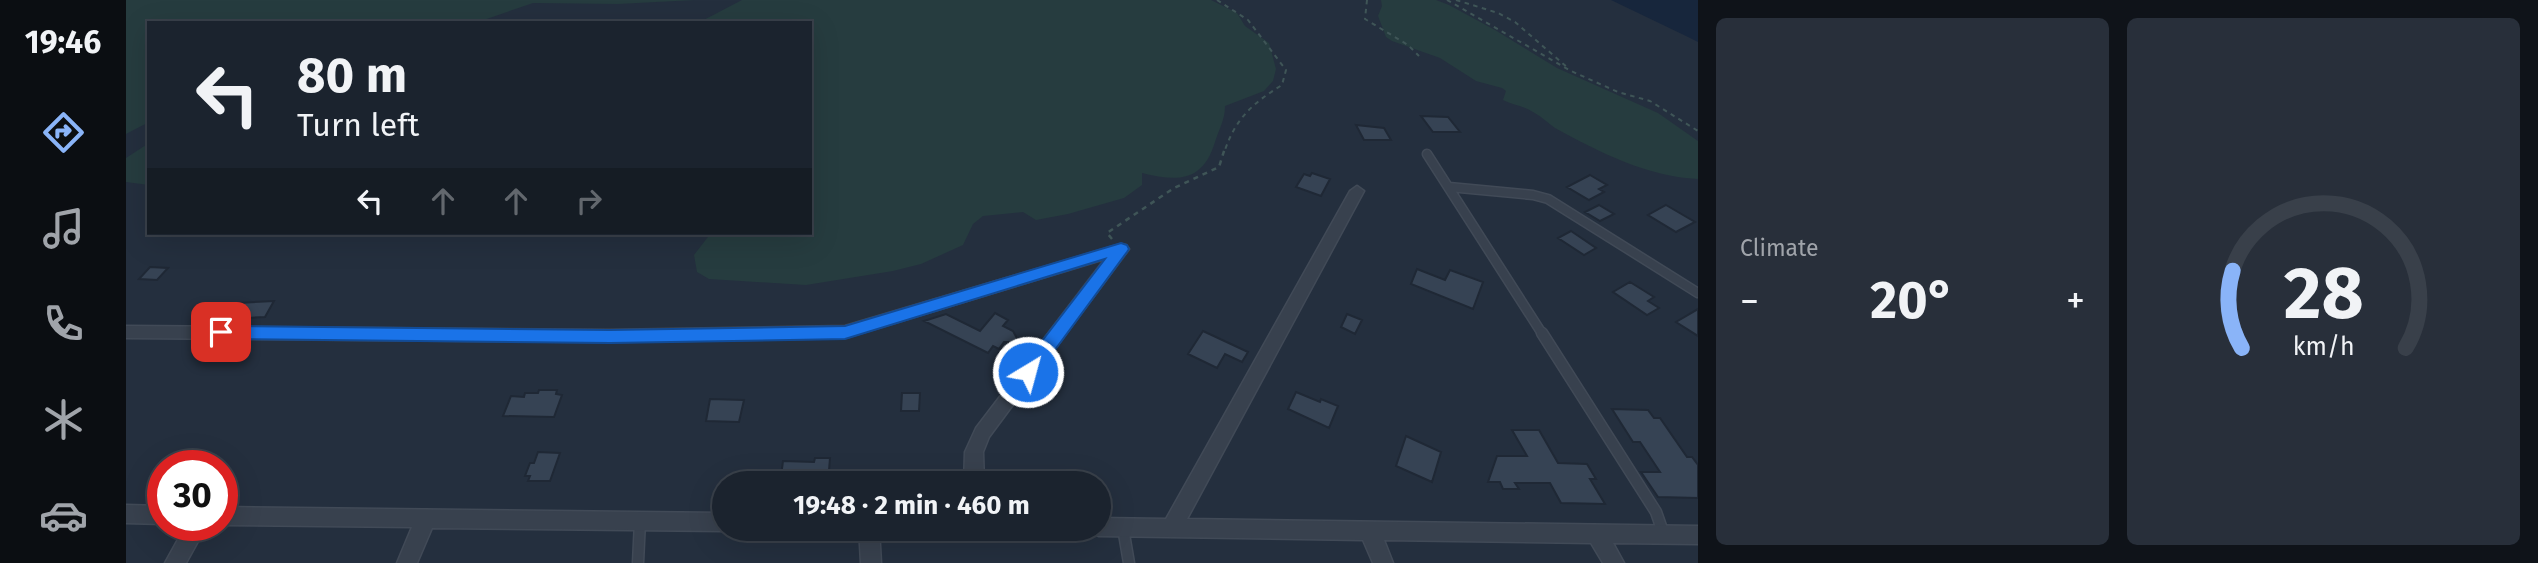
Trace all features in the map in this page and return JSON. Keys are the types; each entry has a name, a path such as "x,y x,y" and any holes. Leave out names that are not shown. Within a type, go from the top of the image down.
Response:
{"street":[{"path":"1172,528 1357,191"},
{"path":"126,346 132,332 610,337 845,332 1121,249"},
{"path":"974,471 974,452 982,433 1121,249"},
{"path":"126,514 147,515"},
{"path":"238,516 712,523"},
{"path":"407,563 426,518"},
{"path":"1111,528 1698,535"},
{"path":"1370,531 1383,563"},
{"path":"1597,534 1614,563"},
{"path":"175,563 188,541"},
{"path":"870,541 871,563"}],"lane":[{"path":"1427,154 1656,512 1664,535"},
{"path":"1449,187 1533,195 1548,199 1698,293"},
{"path":"638,563 640,521"},
{"path":"1123,528 1129,563"}],"path":[{"path":"1121,249 1107,233 1174,188 1219,167 1233,124 1251,103 1282,85 1286,70 1246,17 1230,4 1217,0"},
{"path":"1367,0 1365,19 1377,30 1415,50 1419,56"},
{"path":"1447,0 1571,71 1618,92 1650,101 1698,131"},
{"path":"1456,0 1498,13 1515,22 1571,71"},
{"path":"1464,0 1469,4"}],"green space":[{"path":"126,0 695,0 618,4 533,3 481,21 147,21 147,123 126,134"},
{"path":"742,0 1211,0 1237,13 1245,26 1269,43 1276,69 1273,81 1264,91 1225,106 1223,120 1210,155 1204,165 1188,176 1167,178 1142,173 1142,185 1124,198 1068,214 1036,220 1023,212 983,216 973,224 963,245 921,264 893,271 806,285 709,279 697,272 694,255 709,235 812,235 812,21 702,21"},
{"path":"1381,0 1436,0 1449,5 1557,68 1658,113 1698,141 1698,179 1661,174 1606,154 1555,128 1530,110 1503,100 1506,91 1502,88 1476,81 1440,58 1392,41 1386,37 1378,16"},
{"path":"147,144 147,185 126,182 126,158"}],"water":[{"path":"1611,0 1698,0 1698,42 1686,36"}],"building":[{"path":"1421,116 1448,117 1460,132 1433,132"},
{"path":"1356,125 1384,128 1391,140 1364,140"},
{"path":"1312,173 1330,179 1321,196 1296,187 1304,174 1310,176"},
{"path":"1590,175 1607,185 1599,189 1604,192 1589,200 1567,187"},
{"path":"1599,205 1614,214 1600,221 1585,212"},
{"path":"1666,205 1695,222 1676,232 1648,215"},
{"path":"1571,231 1596,248 1584,255 1558,238"},
{"path":"150,267 168,268 157,280 139,279"},
{"path":"1417,269 1445,280 1450,270 1483,282 1473,309 1411,284"},
{"path":"1630,282 1654,297 1648,301 1659,308 1647,315 1613,292"},
{"path":"274,301 265,317 229,319 238,303"},
{"path":"1698,309 1698,336 1676,322"},
{"path":"995,313 1008,320 1003,326 1013,331 1019,342 1004,342 999,349 993,346 988,353 924,321 946,314 980,331"},
{"path":"1347,314 1362,320 1355,334 1341,327"},
{"path":"1203,331 1248,352 1242,362 1225,354 1217,368 1188,354"},
{"path":"539,390 557,390 556,394 562,395 554,417 503,416 511,396 524,397 525,393 538,393"},
{"path":"1296,392 1338,406 1329,428 1288,409"},
{"path":"902,393 920,393 919,411 901,411"},
{"path":"710,399 744,400 739,422 706,421"},
{"path":"1612,409 1648,410 1654,418 1660,418 1687,457 1692,457 1698,465 1698,498 1658,497 1641,472 1660,472 1640,442 1633,442"},
{"path":"1512,430 1539,430 1558,463 1587,464 1596,479 1590,479 1605,504 1561,503 1550,483 1515,483 1519,489 1503,489 1500,482 1488,482 1497,456 1527,456"},
{"path":"1406,436 1441,452 1432,482 1396,466"},
{"path":"538,452 560,453 550,481 528,481 530,476 525,476"},
{"path":"815,458 830,458 829,471 782,471 783,461 814,462"}],"route":[{"path":"221,332 610,337 845,332 1121,249 1028,372"}]}
